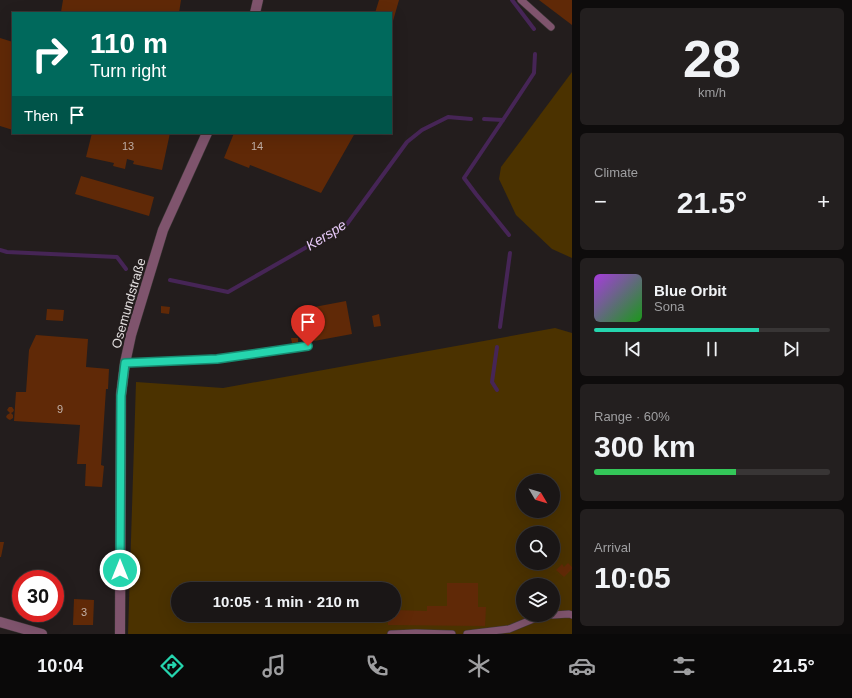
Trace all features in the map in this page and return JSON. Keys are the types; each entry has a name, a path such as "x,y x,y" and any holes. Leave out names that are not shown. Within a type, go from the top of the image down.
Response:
{"street":[{"path":"255,12 258,0"},
{"name":"Osemundstraße","path":"120,634 121,396 125,363 131,336 163,230 207,134"},
{"path":"0,622 42,634"}],"lane":[{"path":"521,0 551,27"},
{"path":"125,363 217,359 308,346"},
{"path":"560,615 572,615"},
{"path":"467,634 509,629 526,622"},
{"path":"390,634 452,634"}],"shaded area":[{"path":"572,72 572,258 552,249 516,215 499,179 501,167"},
{"path":"555,328 572,333 572,634 128,634 136,382 223,388"}],"building":[{"path":"63,0 181,0 179,12 61,12"},
{"path":"379,0 399,0 393,21 392,12 375,12"},
{"path":"539,0 572,0 572,25"},
{"path":"0,38 12,42 12,130 0,126"},
{"path":"92,134 170,134 162,170 133,164 134,161 127,159 125,169 113,166 114,163 86,157"},
{"path":"234,134 354,134 321,193 250,165 249,168 224,158"},
{"path":"81,176 154,197 149,216 75,194"},
{"path":"346,301 352,334 314,341 313,332 306,333 306,329 297,330 295,313 309,311 309,308"},
{"path":"161,306 170,307 169,314 161,313"},
{"path":"47,309 64,310 63,321 46,320"},
{"path":"379,314 381,326 374,327 372,316"},
{"path":"36,335 88,339 86,367 109,369 108,389 106,389 101,465 104,466 102,487 85,486 86,464 77,464 80,425 14,421 16,392 26,392 29,350"},
{"path":"291,338 298,338 298,342 292,343"},
{"path":"9,407 12,407 14,410 11,413 13,418 10,420 6,417 10,413 7,410"},
{"path":"0,542 4,542 1,557 0,557"},
{"path":"568,563 572,569 564,577 556,570 560,570 560,566 562,564 564,567"},
{"path":"447,583 478,583 478,607 486,607 485,626 388,625 388,622 401,622 401,610 427,611 427,606 447,606"},
{"path":"74,599 94,600 93,625 73,625"}],"waterway":[{"name":"Kerspe","path":"512,0 534,29"},
{"name":"Kerspe","path":"484,119 503,120 534,73 535,54"},
{"name":"Kerspe","path":"170,280 228,292 347,224 407,142 422,130 448,117 471,119"},
{"path":"503,120 464,178 509,235"},
{"name":"Kerspe","path":"0,250 7,252 117,257 126,269"},
{"path":"500,327 510,253"},
{"path":"497,347 492,382 497,390"}],"route":[{"path":"120,570 121,396 125,363 217,359 308,346"}]}
